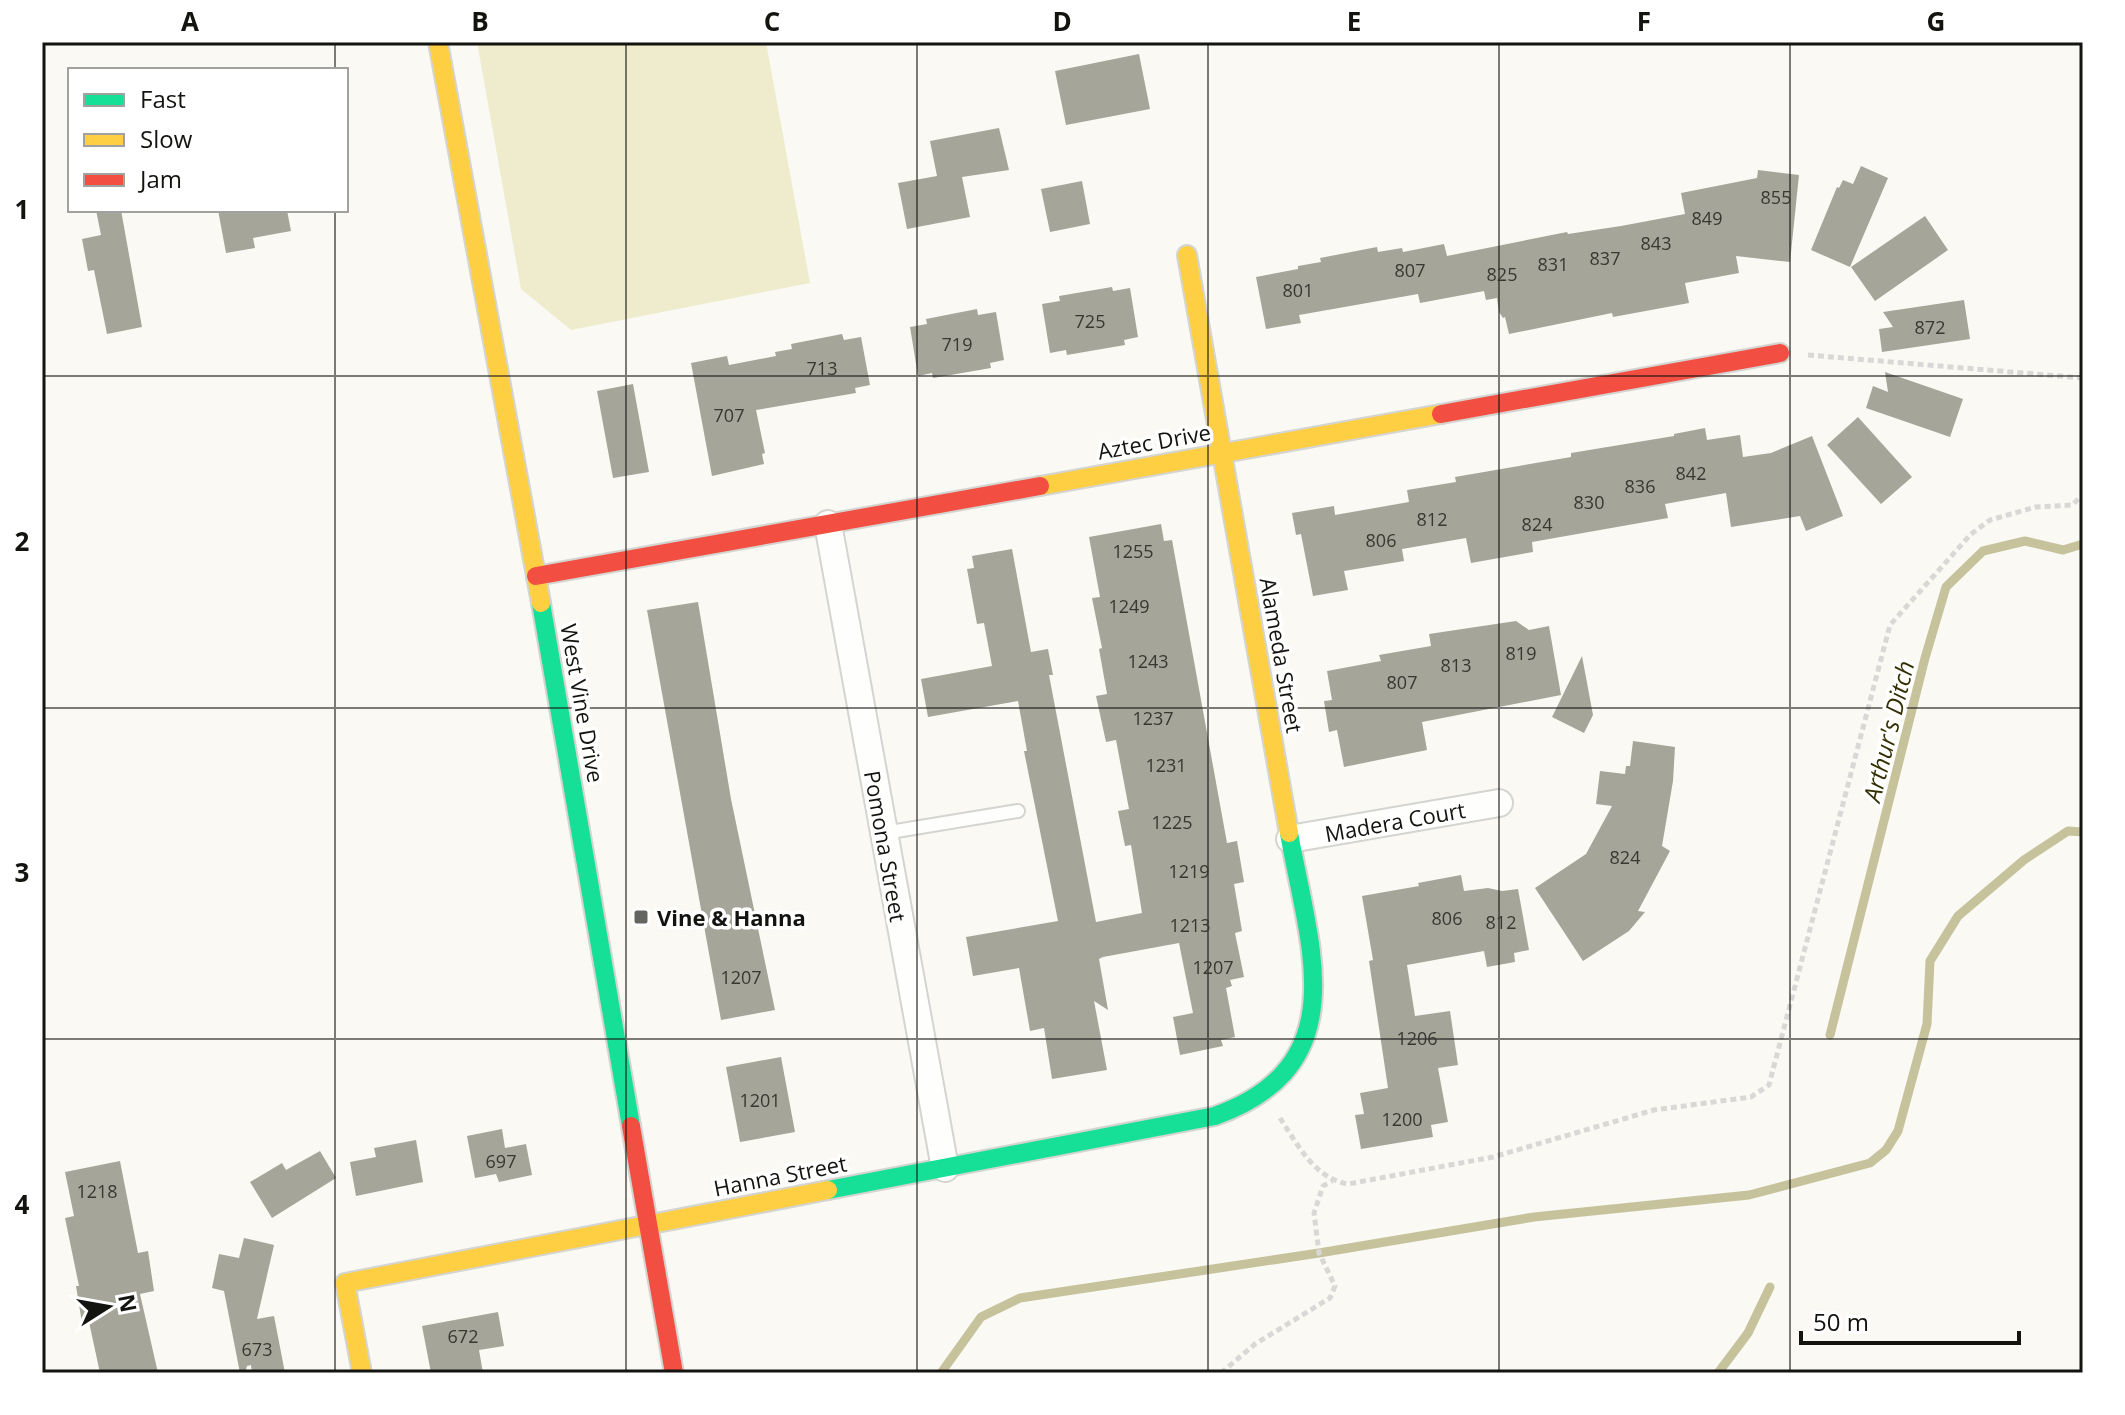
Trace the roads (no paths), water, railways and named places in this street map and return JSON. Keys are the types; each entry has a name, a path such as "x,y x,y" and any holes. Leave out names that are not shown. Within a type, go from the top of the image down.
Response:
{"street":[{"name":"West Vine Drive","path":"438,42 536,576 674,1373"},
{"name":"Alameda Street","path":"1187,255 1314,975 1315,1001 1307,1037 1295,1061"},
{"name":"Aztec Drive","path":"536,576 1780,353"},
{"name":"Pomona Street","path":"828,524 945,1168"},
{"name":"Madera Court","path":"1290,839 1499,803"},
{"name":"Hanna Street","path":"362,1373 345,1283 1215,1116 1241,1107 1264,1094 1295,1061"}],"lane":[{"path":"884,833 1018,811"}],"waterway":[{"name":"Arthur's Ditch","path":"1830,1035 1925,658 1946,587 1983,551 2025,541 2063,550 2083,544"},
{"path":"941,1373 981,1317 1020,1298 1534,1217 1749,1195 1870,1163 1886,1150 1898,1131 1927,1024 1930,961 1958,916 2024,860 2068,831 2083,832"},
{"name":"Arthur's Ditch","path":"1718,1373 1748,1333 1770,1287"}],"place":[{"name":"Vine & Hanna","path":"641,917"}]}
